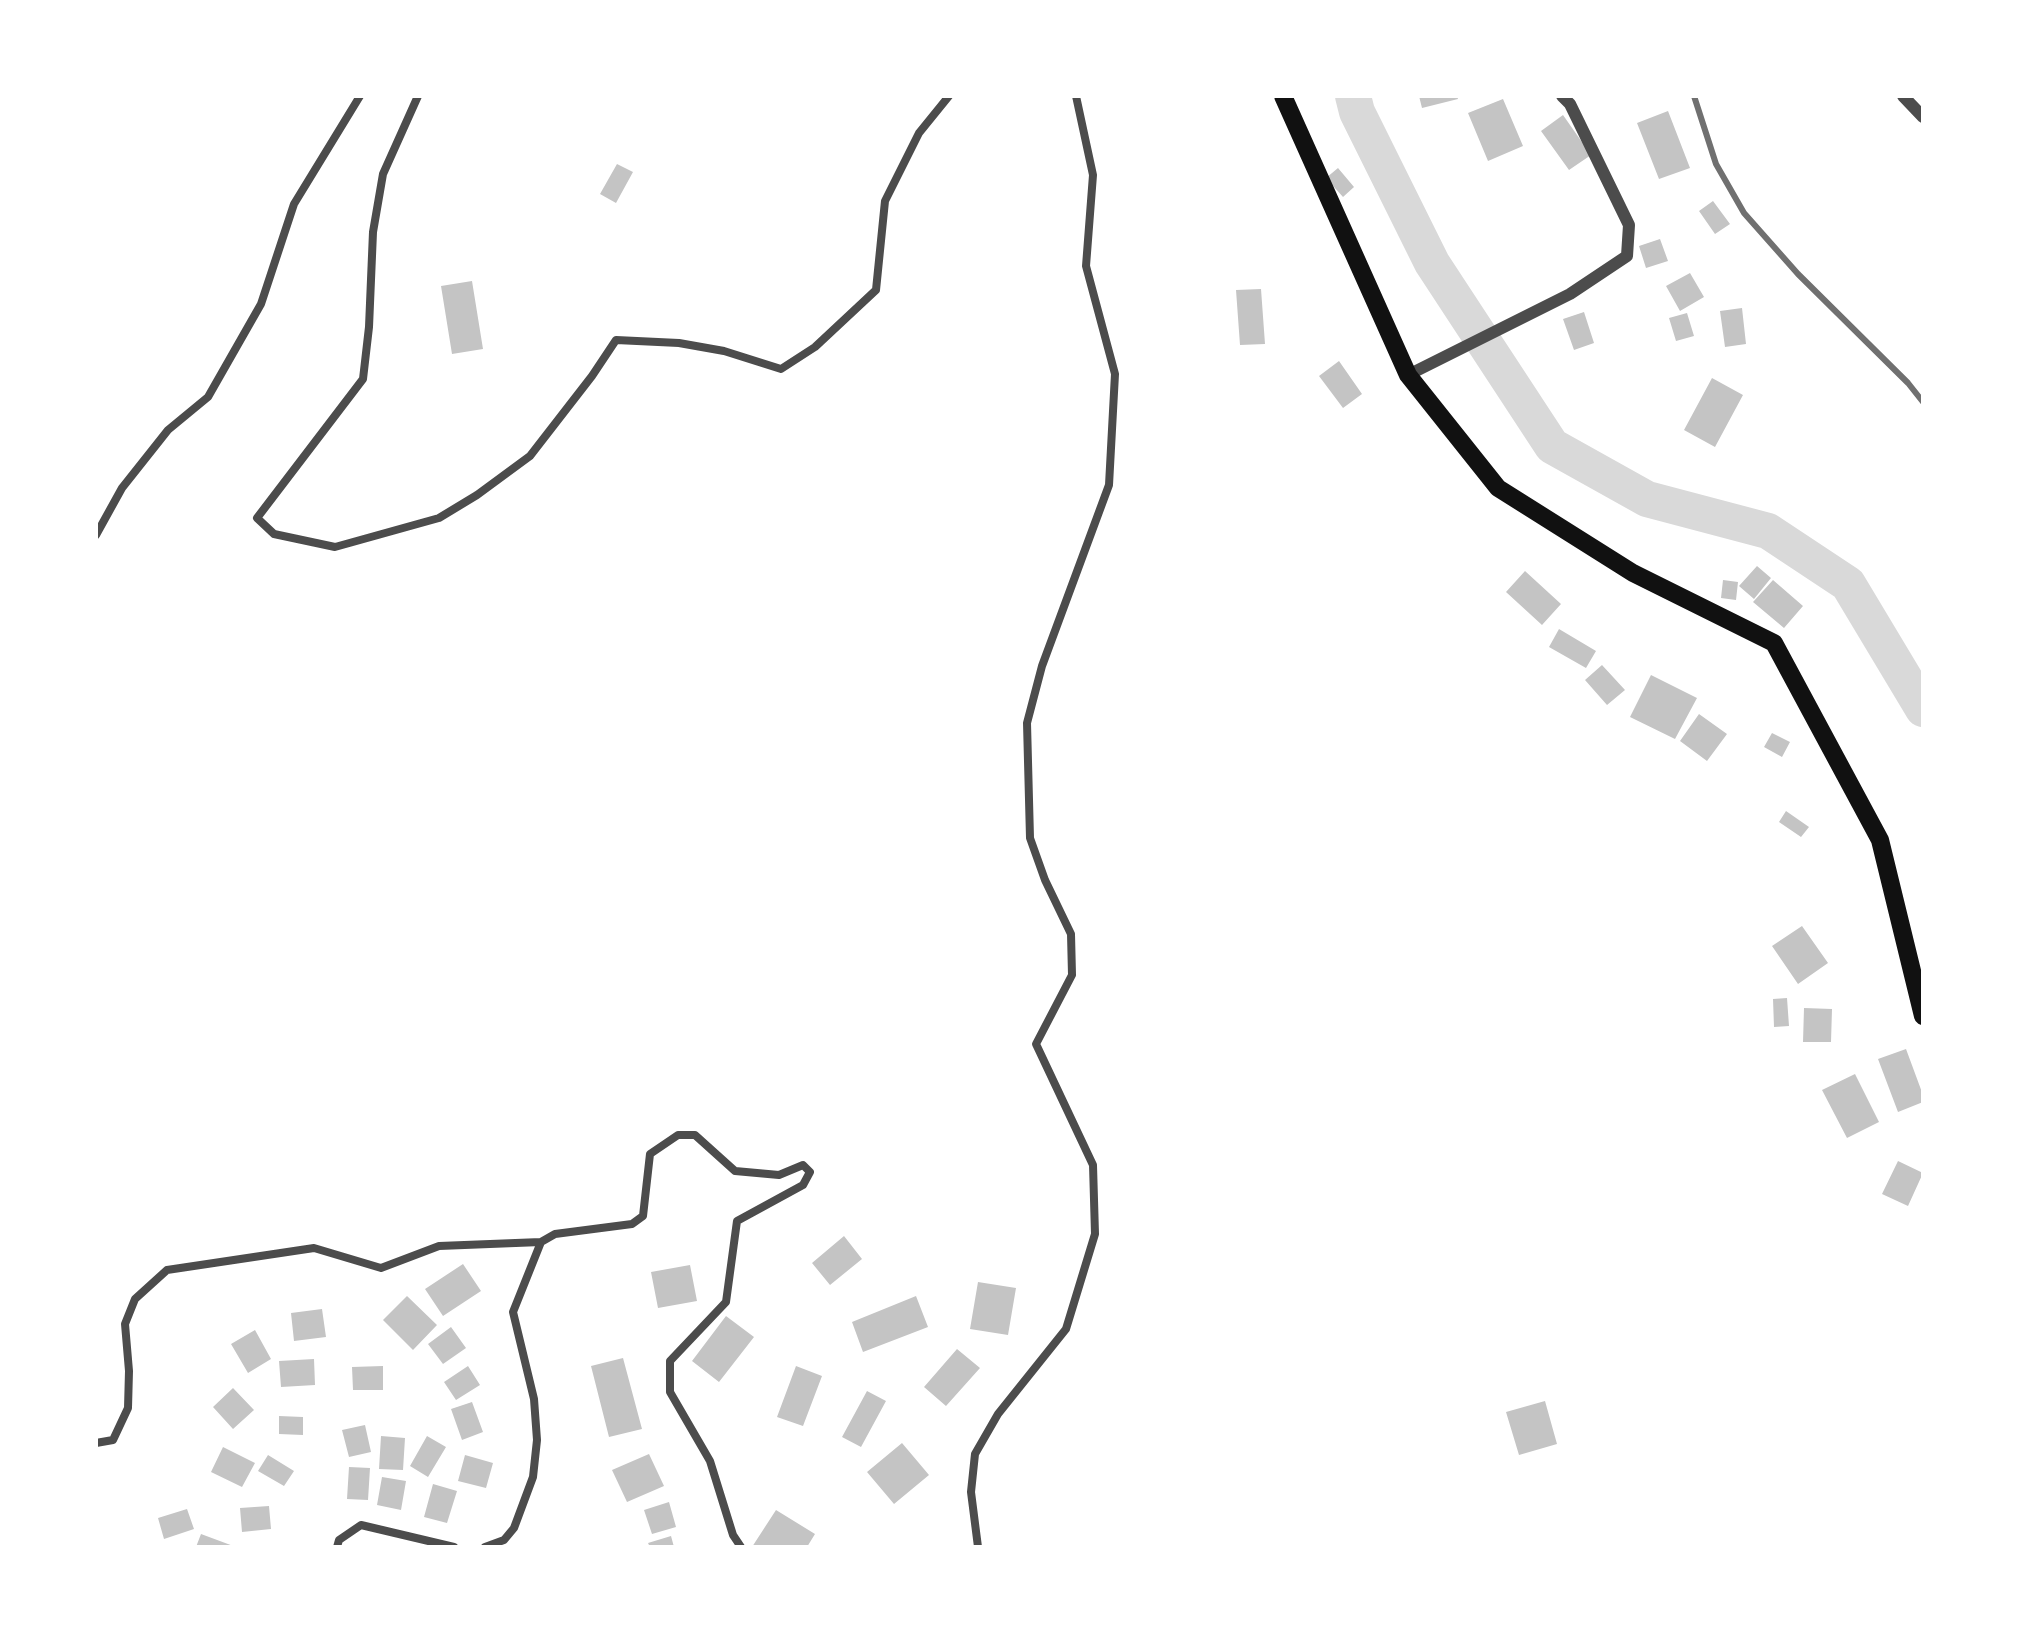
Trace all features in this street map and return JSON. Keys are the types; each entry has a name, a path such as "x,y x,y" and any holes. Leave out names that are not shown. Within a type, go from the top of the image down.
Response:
{"highway":[{"path":"1283,96 1408,375 1498,488 1633,573 1774,643 1880,840 1923,1016"}],"street":[{"path":"96,535 122,488 168,430 208,397 261,304 294,204 360,96"},
{"path":"418,96 383,174 373,232 369,327 363,379 257,518 274,534 335,547 439,518 530,456 616,340 679,343 724,351 781,369 792,362 815,347 876,290 885,201 919,133 949,96"},
{"path":"978,1547 971,1492 975,1454 998,1414 1066,1329 1095,1234 1093,1165 1036,1044 1072,975 1071,934 1045,880 1030,838 1027,723 1042,666 1109,485 1115,374 1086,266 1093,175 1076,96"},
{"path":"1408,375 1570,294 1627,256 1629,225 1570,104 1562,96"},
{"path":"1903,96 1923,117"},
{"path":"96,1443 113,1440 128,1408 125,1324 135,1299 167,1270 314,1248 381,1268 439,1246 541,1242 555,1234 632,1224 643,1216 650,1154 678,1135 695,1135 735,1171 779,1175 803,1165 810,1172 803,1185 737,1221 726,1302 670,1361 670,1392 710,1461 733,1535 741,1547"},
{"path":"485,1547 504,1540 514,1528 533,1477 537,1440 534,1399 513,1312 541,1242"},
{"path":"337,1547 339,1540 361,1525 454,1547"}],"building":[{"path":"1419,96 1457,96 1458,99 1422,108"},
{"path":"1503,99 1523,146 1488,161 1468,113"},
{"path":"1668,111 1690,168 1659,179 1637,123"},
{"path":"1563,115 1591,155 1569,170 1541,131"},
{"path":"617,164 633,172 616,203 600,194"},
{"path":"1338,168 1354,187 1343,197 1326,178"},
{"path":"1713,201 1730,224 1715,234 1699,211"},
{"path":"1660,239 1668,261 1646,268 1639,246"},
{"path":"1690,273 1704,297 1680,311 1666,286"},
{"path":"472,281 483,349 452,354 441,286"},
{"path":"1261,289 1265,344 1240,345 1236,290"},
{"path":"1742,308 1746,344 1725,347 1720,311"},
{"path":"1584,312 1594,343 1574,350 1563,319"},
{"path":"1687,313 1694,336 1676,341 1669,318"},
{"path":"1339,361 1362,394 1343,408 1319,376"},
{"path":"1712,378 1743,395 1715,447 1684,430"},
{"path":"1757,566 1771,578 1754,599 1739,586"},
{"path":"1525,571 1561,604 1542,625 1506,592"},
{"path":"1723,580 1738,582 1736,600 1721,598"},
{"path":"1773,580 1803,606 1784,628 1753,602"},
{"path":"1559,629 1596,651 1586,668 1549,647"},
{"path":"1602,665 1625,690 1607,705 1585,680"},
{"path":"1651,675 1697,698 1675,739 1630,717"},
{"path":"1699,714 1727,734 1707,761 1680,741"},
{"path":"1772,733 1790,742 1782,757 1764,747"},
{"path":"1786,811 1809,827 1801,837 1779,822"},
{"path":"1802,926 1828,963 1798,984 1772,946"},
{"path":"1787,998 1789,1026 1774,1027 1773,999"},
{"path":"1804,1008 1832,1009 1831,1042 1803,1042"},
{"path":"1906,1049 1923,1102 1898,1112 1878,1059"},
{"path":"1855,1074 1879,1122 1847,1138 1822,1090"},
{"path":"1898,1161 1923,1173 1908,1206 1882,1194"},
{"path":"844,1236 862,1259 830,1285 812,1263"},
{"path":"463,1264 481,1291 443,1316 425,1289"},
{"path":"690,1265 697,1301 658,1308 651,1272"},
{"path":"978,1282 1016,1288 1008,1335 970,1329"},
{"path":"407,1296 437,1325 413,1350 383,1320"},
{"path":"916,1296 928,1327 863,1352 852,1322"},
{"path":"322,1309 326,1337 294,1341 291,1313"},
{"path":"726,1316 754,1337 719,1382 692,1361"},
{"path":"451,1327 466,1348 443,1364 428,1344"},
{"path":"255,1330 271,1359 248,1373 231,1344"},
{"path":"957,1349 980,1368 946,1406 924,1387"},
{"path":"623,1358 642,1429 609,1437 591,1366"},
{"path":"314,1359 315,1385 281,1387 279,1361"},
{"path":"383,1366 383,1390 353,1390 352,1367"},
{"path":"468,1366 480,1385 456,1400 444,1382"},
{"path":"796,1366 822,1376 803,1426 777,1417"},
{"path":"233,1388 254,1410 233,1429 213,1407"},
{"path":"867,1391 886,1401 861,1447 842,1437"},
{"path":"1545,1401 1557,1444 1519,1455 1506,1412"},
{"path":"472,1402 483,1432 462,1440 451,1409"},
{"path":"279,1416 303,1417 303,1435 279,1434"},
{"path":"365,1425 371,1452 349,1457 342,1430"},
{"path":"381,1436 405,1438 403,1470 379,1469"},
{"path":"427,1436 446,1447 428,1477 410,1466"},
{"path":"902,1443 929,1475 894,1504 867,1472"},
{"path":"223,1447 255,1463 242,1487 211,1472"},
{"path":"649,1454 664,1486 627,1502 612,1470"},
{"path":"268,1455 294,1471 284,1486 258,1471"},
{"path":"465,1455 493,1463 486,1488 458,1481"},
{"path":"349,1467 370,1468 368,1500 347,1499"},
{"path":"382,1477 406,1481 401,1510 377,1505"},
{"path":"433,1484 457,1491 447,1523 424,1517"},
{"path":"669,1502 676,1527 652,1534 644,1510"},
{"path":"269,1506 271,1529 242,1532 240,1508"},
{"path":"187,1509 194,1529 164,1539 158,1518"},
{"path":"776,1510 815,1534 807,1547 752,1547"},
{"path":"201,1534 236,1547 196,1547"},
{"path":"671,1536 674,1547 650,1547 648,1543"}],"waterway":[{"path":"1353,96 1357,112 1432,263 1552,446 1647,499 1768,531 1848,584 1923,709"}],"railway":[{"path":"1694,96 1716,164 1744,213 1798,274 1908,383 1923,402"}]}
